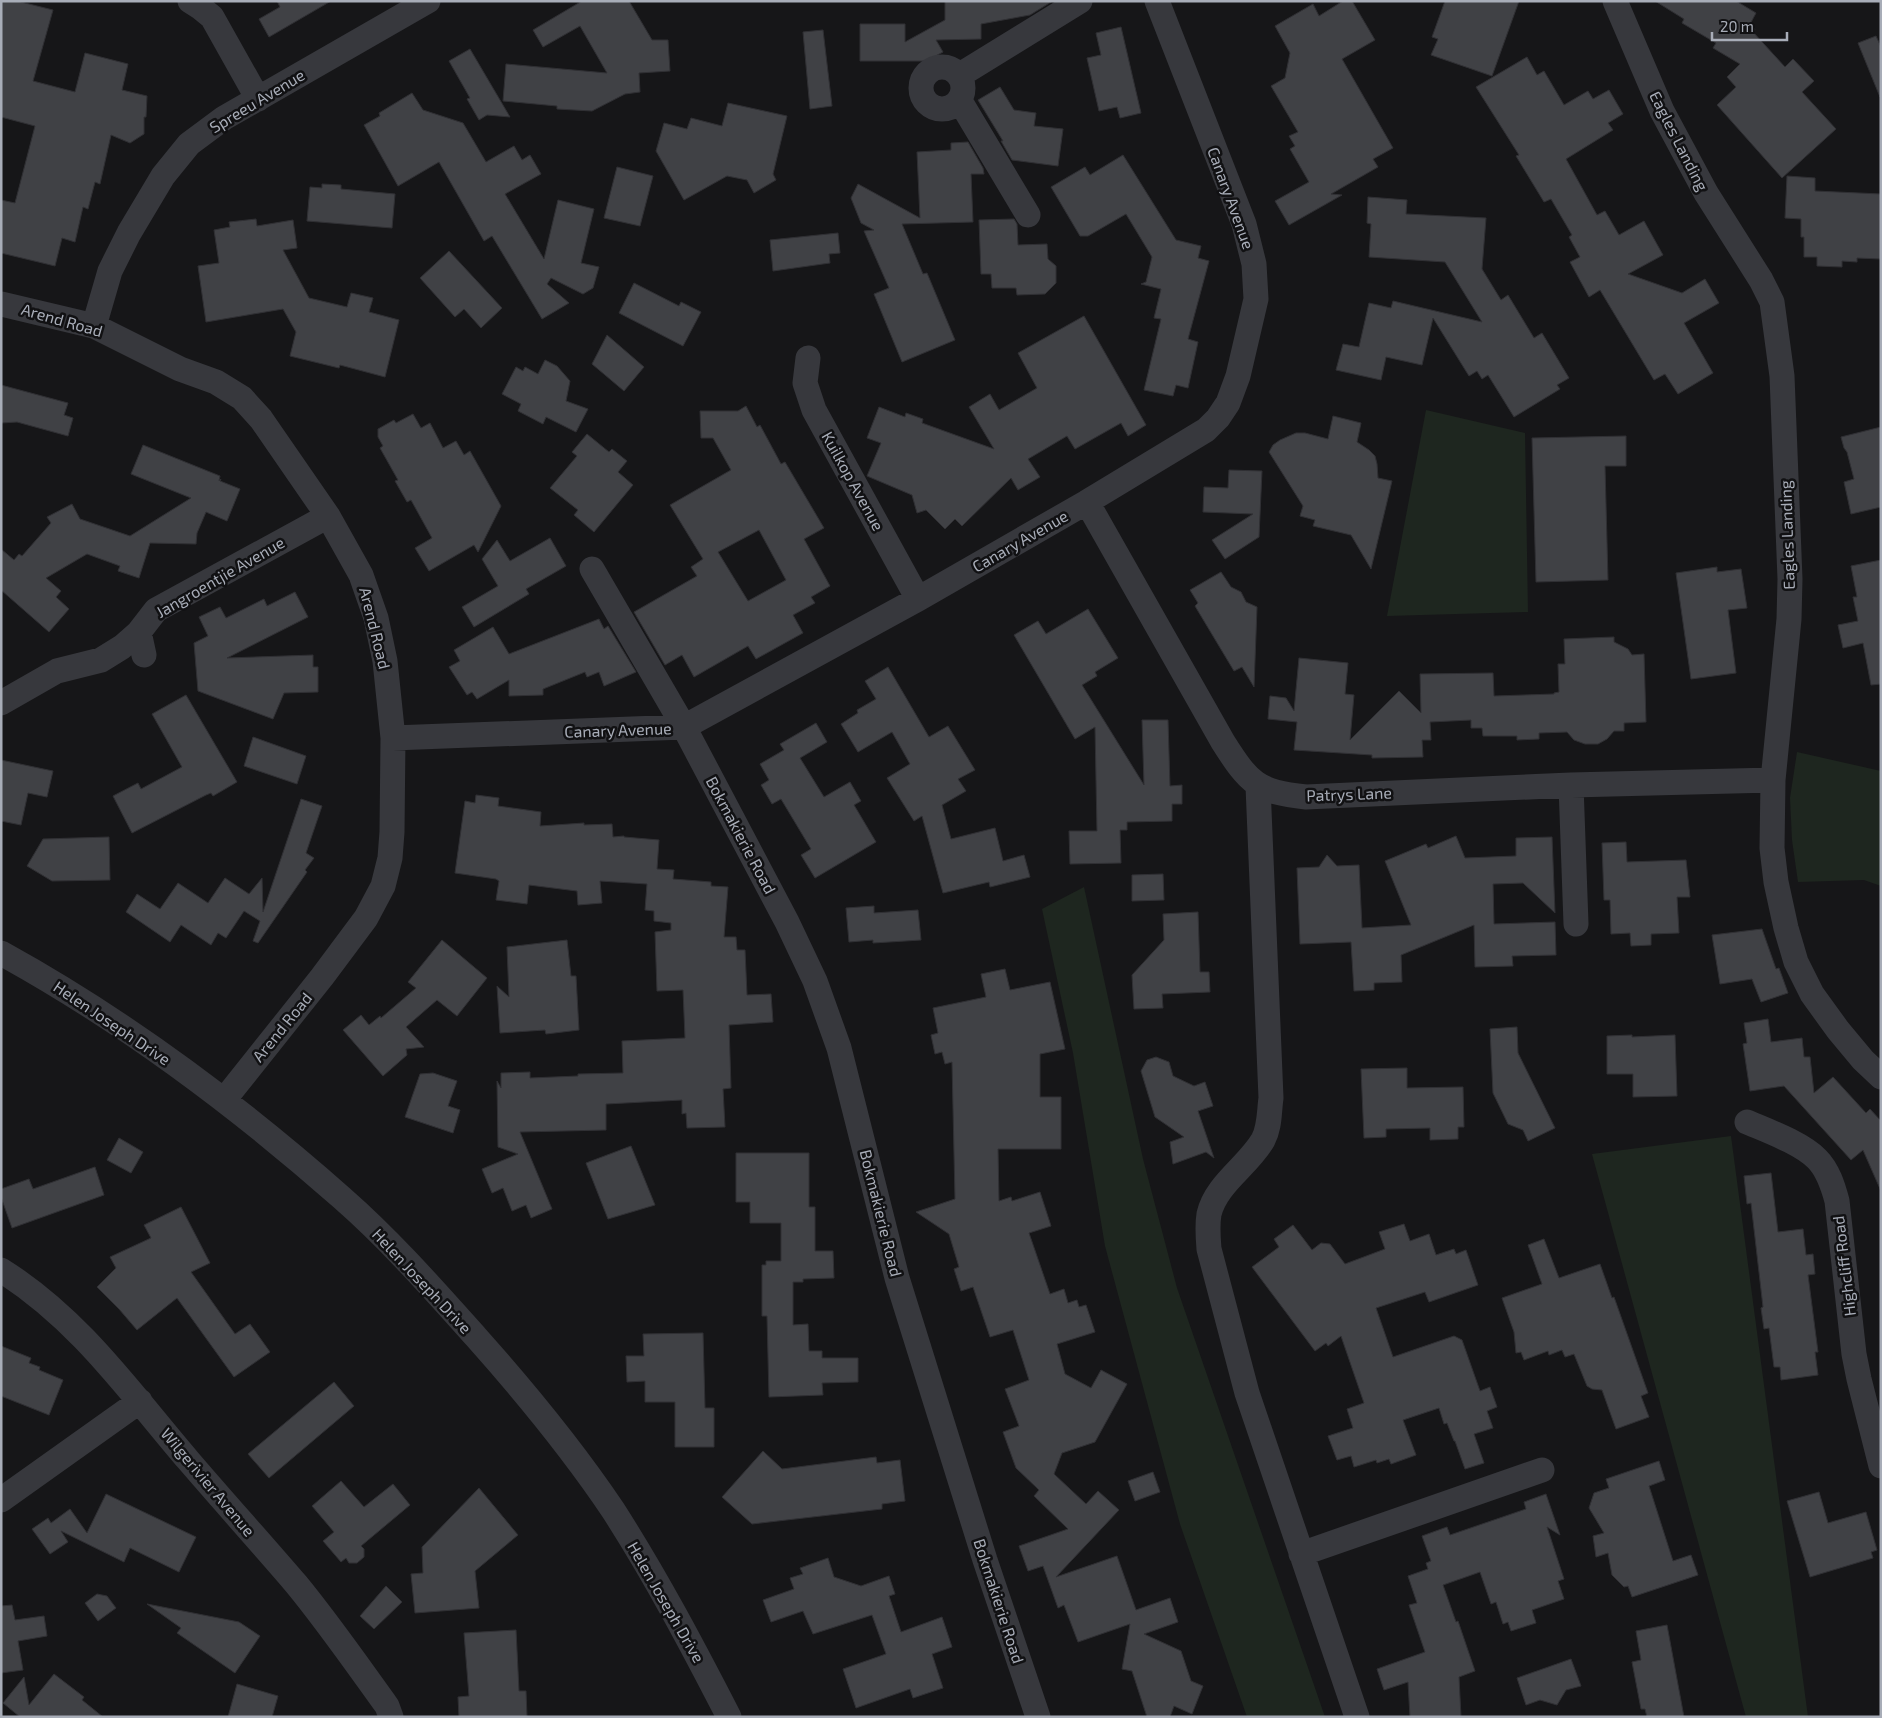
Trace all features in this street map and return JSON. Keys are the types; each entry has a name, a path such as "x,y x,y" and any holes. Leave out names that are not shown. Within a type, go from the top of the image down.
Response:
{"street":[{"path":"190,1 212,17 258,98"},
{"name":"Spreeu Avenue","path":"94,326 110,271 129,233 163,176 189,144 224,118 428,1"},
{"path":"960,75 1080,1"},
{"name":"Canary Avenue","path":"393,738 684,727 1088,502 1206,430 1218,418 1228,403 1238,376 1256,299 1254,264 1244,224 1157,1"},
{"name":"Eagles Landing","path":"1615,1 1662,111 1706,193 1761,280 1772,302 1782,376 1790,579 1789,619 1773,780 1772,848 1784,919 1796,962 1812,994 1838,1030 1863,1060 1881,1077"},
{"path":"946,66 954,69 964,83 964,92 960,101 953,107 935,108 923,98 921,83 924,76 930,70 938,67 946,66"},
{"path":"960,101 1028,215"},
{"name":"Arend Road","path":"1,304 94,326 180,369 216,382 242,398 262,420 328,516 361,575 376,618 385,661 393,738 392,832 390,858 383,886 366,918 322,977 224,1100"},
{"name":"Kuilkop Avenue","path":"808,358 805,383 814,410 918,598"},
{"name":"Patrys Lane","path":"1088,502 1223,742 1238,766 1258,786 1280,794 1306,796 1571,785 1773,780"},
{"name":"Jangroentjie Avenue","path":"1,703 57,671 101,660 122,647 139,632 156,610 328,516"},
{"name":"Bokmakierie Road","path":"592,569 684,727 787,922 818,989 855,1106 870,1175 900,1287 985,1560 1038,1717"},
{"path":"139,632 144,656"},
{"path":"1571,785 1576,924"},
{"path":"1258,786 1271,1098 1268,1126 1263,1139 1215,1200 1209,1213 1207,1230 1209,1249 1247,1394 1357,1717"},
{"name":"Helen Joseph Drive","path":"1,953 40,974 138,1039 224,1100 343,1199 416,1270 519,1386 617,1517 690,1639 729,1717"},
{"name":"Highcliff Road","path":"1747,1122 1782,1137 1817,1159 1830,1179 1837,1201 1854,1354 1880,1458"},
{"name":"Wilgerivier Avenue","path":"1,1270 42,1299 68,1322 115,1370 186,1458 298,1586 387,1706 391,1717"},
{"path":"1,1500 140,1401"},
{"path":"1301,1554 1542,1470"}],"shaded area":[{"path":"1426,410 1525,433 1528,612 1387,616"},
{"path":"1797,752 1881,771 1881,886 1864,880 1798,882 1792,840 1790,798"},
{"path":"1084,887 1143,1159 1177,1288 1325,1717 1247,1717 1180,1524 1105,1246 1073,1053 1042,909"},
{"path":"1731,1136 1808,1717 1746,1717 1592,1154"}],"building":[{"path":"1,1 17,1 53,10 33,81 75,92 85,53 128,64 122,90 147,96 144,134 130,143 111,135 100,184 95,182 88,209 83,207 75,242 62,238 55,266 1,253 1,200 15,203 35,126 1,117"},
{"path":"277,1 331,1 269,37 259,19 280,7"},
{"path":"582,1 629,1 652,40 668,40 670,71 639,73 640,92 625,94 592,111 557,109 557,106 503,101 506,64 607,73 580,26 543,47 533,30"},
{"path":"945,1 1051,2 1030,15 981,24 981,39 936,40 943,52 926,61 860,61 860,24 905,24 905,42 945,20"},
{"path":"1343,1 1352,1 1375,40 1342,59 1393,148 1373,159 1378,167 1331,194 1342,195 1289,225 1275,201 1309,182 1290,149 1295,146 1289,136 1298,132 1271,86 1285,78 1290,53 1275,26 1313,4 1319,16"},
{"path":"1445,1 1519,1 1492,76 1431,55 1438,39 1432,37"},
{"path":"1655,1 1736,1 1756,13 1749,26 1755,29 1753,32 1785,67 1793,59 1814,81 1802,92 1836,129 1782,178 1717,105 1736,87 1727,77 1740,64 1713,48 1716,43 1682,23 1684,19"},
{"path":"1121,27 1141,113 1120,118 1117,107 1099,111 1087,58 1101,55 1096,33"},
{"path":"823,30 832,106 810,109 803,32"},
{"path":"1876,36 1881,47 1880,97 1858,43"},
{"path":"470,49 510,117 487,115 479,120 467,99 470,98 449,61"},
{"path":"1527,57 1537,75 1544,71 1564,105 1588,91 1593,99 1609,90 1623,114 1608,123 1613,130 1566,159 1597,215 1605,211 1619,235 1644,221 1663,255 1628,274 1682,293 1705,279 1719,303 1684,323 1713,373 1678,394 1665,374 1654,380 1600,290 1589,297 1570,262 1580,257 1569,237 1572,235 1551,199 1544,202 1516,156 1519,155 1476,87"},
{"path":"1000,87 1014,110 1036,113 1034,126 1063,129 1058,166 1012,160 1001,141 1003,141 978,100"},
{"path":"412,93 423,110 463,123 486,162 514,146 522,160 530,155 541,174 505,194 544,259 558,200 594,209 581,263 599,267 593,288 583,294 551,278 547,284 569,303 542,319 492,236 484,241 439,162 398,186 364,125 380,116 379,113"},
{"path":"728,103 787,116 773,174 776,180 754,193 747,180 727,176 684,200 656,151 664,123 687,129 691,118 722,126"},
{"path":"968,142 983,168 984,174 971,174 973,222 902,224 923,274 927,273 955,340 902,362 874,294 889,288 864,231 874,230 861,223 851,198 858,184 920,218 917,152 951,150 951,143"},
{"path":"1123,155 1176,240 1201,246 1198,258 1209,261 1188,339 1198,342 1188,388 1176,385 1173,396 1144,390 1161,319 1154,318 1161,289 1141,284 1146,282 1152,257 1126,214 1088,236 1080,236 1051,187 1085,167 1090,175"},
{"path":"617,167 653,176 640,226 604,218"},
{"path":"1787,176 1815,178 1815,191 1881,194 1881,259 1857,258 1857,262 1842,261 1842,267 1817,266 1817,257 1804,257 1804,237 1801,237 1801,219 1785,218"},
{"path":"322,184 341,185 341,189 395,194 392,228 307,221 310,187 322,188"},
{"path":"1368,197 1407,200 1406,214 1486,218 1482,269 1501,300 1508,295 1534,338 1542,333 1569,378 1557,385 1560,389 1514,417 1488,375 1482,379 1477,371 1469,376 1433,318 1422,365 1386,357 1381,380 1336,370 1343,344 1359,347 1369,303 1391,308 1393,301 1482,322 1445,262 1369,257 1371,224 1367,223"},
{"path":"256,219 257,226 293,220 297,248 283,250 309,298 347,307 351,293 373,298 369,312 399,320 385,377 340,365 339,368 290,356 296,332 283,309 206,322 198,266 219,263 214,230 230,227 229,222"},
{"path":"1014,219 1017,224 1018,245 1047,244 1048,259 1056,266 1056,283 1045,294 1017,295 1016,288 992,288 991,274 981,274 979,220"},
{"path":"838,233 840,253 829,254 830,263 773,271 770,240"},
{"path":"449,251 502,308 481,328 464,309 455,317 420,278"},
{"path":"634,283 679,306 681,302 701,312 683,346 619,313"},
{"path":"1084,316 1146,425 1128,436 1121,423 1075,449 1067,436 1028,459 1040,477 1018,490 1011,478 962,526 955,519 945,529 926,510 917,513 912,495 867,476 881,443 867,438 879,407 905,417 906,413 923,419 922,423 994,449 969,407 990,394 999,410 1037,388 1018,353"},
{"path":"607,335 644,367 624,391 592,364"},
{"path":"545,360 557,366 570,381 566,401 588,409 576,432 546,417 543,424 518,411 521,404 502,394 516,367 523,371 525,367 538,374"},
{"path":"1,385 68,403 64,415 73,418 68,436 17,422 1,423"},
{"path":"746,406 757,427 760,425 781,464 785,462 824,528 804,539 830,586 811,597 815,603 793,615 803,633 756,659 748,646 694,677 682,655 665,665 634,612 697,576 691,567 703,559 670,505 731,470 713,438 701,438 700,411 738,411","holes":["759,530 786,580 748,601 718,552"]},
{"path":"413,414 421,428 430,423 443,448 456,441 464,455 470,451 501,506 478,552 474,545 429,571 415,548 432,538 411,500 407,502 395,481 398,480 380,448 383,446 378,437 378,429 394,420 396,423"},
{"path":"1333,416 1361,423 1357,442 1375,456 1378,478 1392,481 1371,569 1351,535 1313,526 1315,520 1300,516 1303,506 1269,452 1273,445 1280,440 1296,433 1305,433 1328,439"},
{"path":"1881,427 1881,507 1851,514 1844,482 1854,479 1841,437"},
{"path":"587,434 609,452 612,449 627,461 618,472 633,485 594,532 574,515 578,510 550,488 577,456 572,452"},
{"path":"1626,436 1626,466 1605,466 1608,580 1536,582 1532,438"},
{"path":"143,445 220,476 219,481 221,479 220,481 240,489 227,521 206,512 197,533 196,544 150,543 139,578 118,571 120,566 87,554 46,578 61,591 56,597 69,609 49,632 1,590 1,549 14,560 19,554 22,556 51,523 47,517 72,504 80,519 130,536 191,498 131,474"},
{"path":"1229,470 1262,471 1259,537 1225,559 1212,540 1253,514 1203,512 1204,487 1228,488"},
{"path":"550,538 566,566 526,589 529,594 474,627 462,607 498,586 482,559 497,540 510,561"},
{"path":"1881,560 1881,684 1871,685 1863,643 1843,648 1838,625 1858,621 1853,597 1857,597 1851,566"},
{"path":"1717,567 1717,572 1741,569 1747,608 1728,610 1736,673 1691,679 1676,573"},
{"path":"1221,572 1231,587 1241,592 1246,602 1257,607 1254,687 1242,667 1234,671 1195,606 1198,603 1190,590"},
{"path":"295,592 308,617 227,658 313,655 313,667 318,667 318,692 284,693 273,719 198,691 194,643 208,636 199,617 220,607 226,618 264,599 267,606"},
{"path":"1088,609 1118,658 1095,672 1097,676 1082,685 1144,785 1142,720 1168,720 1170,786 1182,785 1182,804 1172,804 1172,821 1127,822 1127,830 1120,830 1121,863 1070,864 1069,831 1097,831 1095,727 1075,739 1014,635 1038,621 1046,634"},
{"path":"599,619 604,629 608,626 636,672 604,686 599,672 587,677 585,672 543,689 543,695 509,696 509,680 477,699 472,692 467,695 449,667 460,661 454,650 493,627 509,654"},
{"path":"1614,637 1614,642 1628,649 1632,655 1644,654 1646,722 1624,723 1624,731 1614,731 1607,739 1598,744 1585,744 1574,740 1567,732 1539,733 1539,739 1517,740 1517,736 1483,736 1482,728 1471,728 1471,720 1430,722 1431,740 1422,740 1423,757 1372,758 1372,755 1294,750 1297,722 1268,719 1270,696 1286,698 1294,711 1299,658 1348,663 1345,694 1354,695 1350,740 1399,691 1421,713 1420,674 1493,673 1494,696 1554,694 1559,692 1558,664 1565,664 1564,639"},
{"path":"888,667 929,737 948,726 975,770 958,779 966,791 942,805 951,839 995,828 1003,861 1024,855 1030,877 990,887 989,882 943,893 922,816 914,821 887,778 910,764 892,732 858,752 841,724 858,713 857,710 876,699 865,681"},
{"path":"186,695 237,782 213,796 211,793 206,795 132,833 113,796 138,783 141,789 182,767 152,714"},
{"path":"816,723 827,742 800,758 824,797 850,782 861,801 854,805 876,842 815,878 801,855 811,849 781,799 772,804 761,785 769,780 760,764 784,750 780,744"},
{"path":"253,737 306,756 297,784 244,766"},
{"path":"1,760 53,771 47,797 28,793 21,825 1,821"},
{"path":"476,795 499,798 498,806 541,812 540,826 584,823 584,825 612,824 613,837 624,836 659,840 657,869 674,870 673,879 711,882 711,886 728,887 724,937 736,937 737,950 745,950 747,995 771,994 773,1022 729,1025 731,1088 723,1089 725,1127 687,1128 686,1113 682,1114 682,1100 606,1104 606,1130 520,1132 552,1209 531,1218 526,1205 512,1211 503,1188 492,1193 482,1169 518,1154 498,1147 497,1081 501,1088 501,1073 530,1072 530,1078 623,1073 622,1041 685,1038 683,990 657,991 655,932 671,930 671,923 654,921 654,911 645,910 647,884 600,881 602,903 578,905 577,891 529,885 527,904 496,900 499,881 496,879 455,873 465,801 475,803"},
{"path":"301,799 322,806 306,853 314,858 305,870 307,872 258,943 253,941 260,921 244,911 226,938 218,933 211,945 181,925 170,942 126,912 137,894 160,909 178,883 208,903 225,878 249,894 262,878 263,912"},
{"path":"1456,836 1465,858 1516,856 1516,838 1552,837 1555,913 1523,883 1493,884 1494,924 1555,922 1556,955 1512,956 1513,966 1475,967 1474,925 1401,955 1402,982 1374,983 1374,990 1354,991 1351,942 1300,944 1297,868 1319,867 1327,855 1337,866 1359,865 1362,928 1411,925 1385,861 1426,844 1428,848"},
{"path":"109,837 110,880 52,881 27,866 43,839"},
{"path":"1626,842 1627,862 1686,860 1690,897 1677,897 1679,933 1651,934 1651,945 1631,946 1630,933 1611,934 1610,900 1604,900 1602,843"},
{"path":"1163,874 1164,900 1132,901 1132,875"},
{"path":"874,906 874,913 918,910 921,940 873,943 873,940 849,942 846,908"},
{"path":"1198,912 1200,972 1209,972 1210,992 1162,994 1163,1008 1134,1009 1132,975 1164,940 1163,914"},
{"path":"1762,929 1776,969 1779,968 1788,993 1761,1002 1752,979 1720,984 1712,935"},
{"path":"442,940 487,978 457,1016 437,1000 406,1027 424,1047 406,1049 407,1055 383,1076 343,1030 361,1015 369,1025 380,1016 381,1018 416,988 408,982"},
{"path":"567,940 571,976 576,976 579,1030 546,1034 545,1030 500,1033 497,986 509,997 507,947"},
{"path":"1005,969 1010,990 1050,982 1065,1049 1040,1054 1040,1097 1061,1097 1061,1149 998,1149 999,1201 1011,1197 1012,1201 1040,1192 1051,1226 1029,1233 1050,1294 1064,1289 1068,1303 1077,1300 1079,1307 1086,1305 1095,1332 1057,1344 1065,1374 1091,1388 1101,1370 1127,1384 1095,1442 1062,1453 1054,1474 1086,1504 1098,1491 1119,1510 1056,1577 1117,1556 1136,1610 1170,1598 1178,1622 1144,1634 1181,1651 1191,1681 1203,1686 1192,1714 1174,1706 1170,1717 1147,1717 1132,1671 1122,1669 1130,1624 1078,1642 1064,1605 1058,1608 1043,1566 1028,1571 1019,1546 1068,1529 1034,1496 1039,1490 1016,1468 1003,1432 1019,1426 1005,1389 1029,1380 1013,1330 990,1337 973,1287 961,1291 954,1269 959,1267 949,1234 916,1212 955,1199 952,1062 945,1064 942,1052 935,1054 931,1035 938,1033 933,1008 986,997 981,974"},
{"path":"1768,1019 1771,1042 1802,1038 1804,1057 1810,1057 1814,1093 1833,1077 1866,1113 1870,1109 1881,1121 1881,1191 1863,1150 1851,1160 1784,1086 1750,1091 1743,1044 1747,1043 1744,1023"},
{"path":"1517,1027 1518,1053 1555,1128 1528,1141 1523,1130 1508,1124 1493,1093 1490,1029"},
{"path":"1632,1035 1632,1037 1675,1035 1677,1096 1633,1097 1633,1074 1607,1074 1607,1036"},
{"path":"1156,1057 1169,1062 1173,1076 1194,1086 1205,1082 1213,1106 1198,1111 1214,1158 1206,1152 1173,1164 1170,1142 1184,1137 1155,1117 1141,1071 1147,1060"},
{"path":"1407,1068 1407,1088 1463,1087 1464,1127 1458,1127 1458,1139 1430,1140 1430,1128 1386,1129 1386,1137 1364,1138 1361,1069"},
{"path":"433,1073 457,1081 448,1106 460,1110 453,1133 405,1117 420,1074"},
{"path":"119,1138 143,1152 131,1173 107,1160"},
{"path":"631,1146 655,1205 608,1219 586,1163"},
{"path":"736,1153 809,1153 809,1207 815,1207 815,1251 833,1251 834,1278 803,1279 803,1282 793,1282 793,1325 808,1324 809,1351 822,1351 822,1358 858,1358 858,1382 822,1383 823,1395 769,1397 767,1316 762,1316 762,1265 766,1265 766,1261 781,1261 781,1223 750,1223 750,1202 736,1202"},
{"path":"95,1167 104,1195 12,1228 1,1197 1,1189 29,1179 33,1189"},
{"path":"1771,1173 1778,1232 1803,1229 1806,1255 1813,1254 1815,1274 1808,1275 1818,1352 1815,1352 1818,1375 1781,1380 1780,1367 1774,1367 1769,1328 1764,1329 1751,1203 1747,1204 1744,1176"},
{"path":"181,1207 210,1263 191,1272 235,1334 250,1324 270,1352 234,1377 177,1298 137,1330 97,1287 116,1268 110,1257 151,1238 144,1225"},
{"path":"1404,1224 1410,1241 1429,1234 1436,1255 1454,1249 1456,1254 1466,1250 1478,1285 1429,1302 1425,1292 1376,1308 1393,1357 1454,1336 1462,1340 1480,1391 1490,1387 1497,1407 1487,1411 1493,1428 1474,1434 1484,1463 1465,1469 1455,1441 1447,1423 1444,1424 1439,1408 1403,1420 1416,1455 1391,1464 1389,1459 1377,1463 1376,1460 1354,1467 1351,1456 1337,1460 1328,1436 1353,1428 1347,1409 1364,1403 1341,1336 1328,1346 1326,1343 1315,1351 1252,1267 1279,1247 1274,1239 1293,1225 1312,1250 1321,1243 1330,1244 1345,1264 1385,1249 1379,1232"},
{"path":"1544,1239 1559,1278 1600,1264 1612,1298 1614,1297 1648,1393 1641,1396 1649,1417 1616,1429 1602,1390 1592,1389 1587,1386 1574,1354 1565,1357 1562,1350 1549,1355 1548,1351 1524,1360 1521,1352 1516,1353 1514,1332 1502,1298 1542,1284 1528,1245"},
{"path":"703,1333 705,1408 714,1408 714,1447 675,1447 675,1402 645,1402 645,1381 627,1382 626,1356 644,1356 643,1334"},
{"path":"1,1346 31,1358 29,1363 40,1367 39,1370 63,1380 49,1415 1,1396"},
{"path":"334,1382 354,1406 269,1478 248,1454"},
{"path":"763,1451 782,1469 876,1457 877,1463 900,1460 905,1501 882,1504 882,1509 752,1524 722,1497"},
{"path":"1659,1461 1665,1480 1649,1486 1673,1561 1691,1555 1698,1575 1632,1597 1628,1586 1624,1587 1612,1575 1608,1553 1596,1557 1593,1536 1604,1533 1589,1508 1594,1493 1609,1488 1606,1479"},
{"path":"1153,1472 1160,1492 1135,1501 1128,1481"},
{"path":"341,1481 364,1507 393,1484 410,1505 361,1546 364,1549 364,1557 357,1563 349,1563 346,1558 341,1562 323,1541 334,1532 312,1506"},
{"path":"479,1488 518,1535 475,1571 479,1608 415,1613 411,1574 423,1573 422,1547"},
{"path":"1819,1492 1828,1523 1866,1512 1877,1550 1871,1552 1873,1558 1810,1577 1787,1501"},
{"path":"106,1494 196,1537 179,1572 130,1548 124,1562 61,1531 68,1542 50,1554 32,1529 48,1518 51,1523 70,1509 87,1533"},
{"path":"1546,1494 1560,1535 1547,1527 1564,1579 1558,1581 1564,1599 1532,1610 1536,1623 1511,1631 1508,1622 1503,1624 1496,1602 1491,1604 1480,1572 1443,1585 1456,1622 1458,1621 1475,1671 1459,1677 1461,1717 1410,1717 1408,1682 1384,1690 1377,1669 1425,1652 1409,1605 1417,1603 1408,1576 1428,1569 1426,1563 1431,1561 1422,1536 1447,1527 1450,1535 1526,1509 1524,1502"},
{"path":"828,1558 834,1577 861,1586 889,1576 895,1594 889,1596 901,1632 942,1617 952,1647 932,1654 943,1688 913,1698 910,1689 856,1708 843,1669 886,1654 872,1615 813,1634 803,1611 771,1622 763,1600 794,1589 790,1578 803,1574 800,1568"},
{"path":"386,1586 402,1602 374,1629 360,1616"},
{"path":"97,1594 107,1596 116,1608 98,1621 85,1603"},
{"path":"147,1604 239,1622 260,1636 235,1673 177,1633 181,1628"},
{"path":"12,1605 15,1620 44,1616 47,1636 18,1641 23,1670 1,1673 1,1606"},
{"path":"1667,1625 1684,1717 1647,1717 1645,1709 1641,1709 1632,1662 1641,1660 1636,1631"},
{"path":"516,1630 519,1691 526,1691 527,1717 459,1717 458,1697 469,1696 464,1633"},
{"path":"1571,1659 1581,1686 1566,1690 1557,1705 1540,1700 1526,1705 1517,1678"},
{"path":"54,1674 84,1697 82,1700 103,1717 20,1717 3,1703 24,1677 29,1705"},
{"path":"237,1684 278,1696 272,1717 228,1717"}]}
